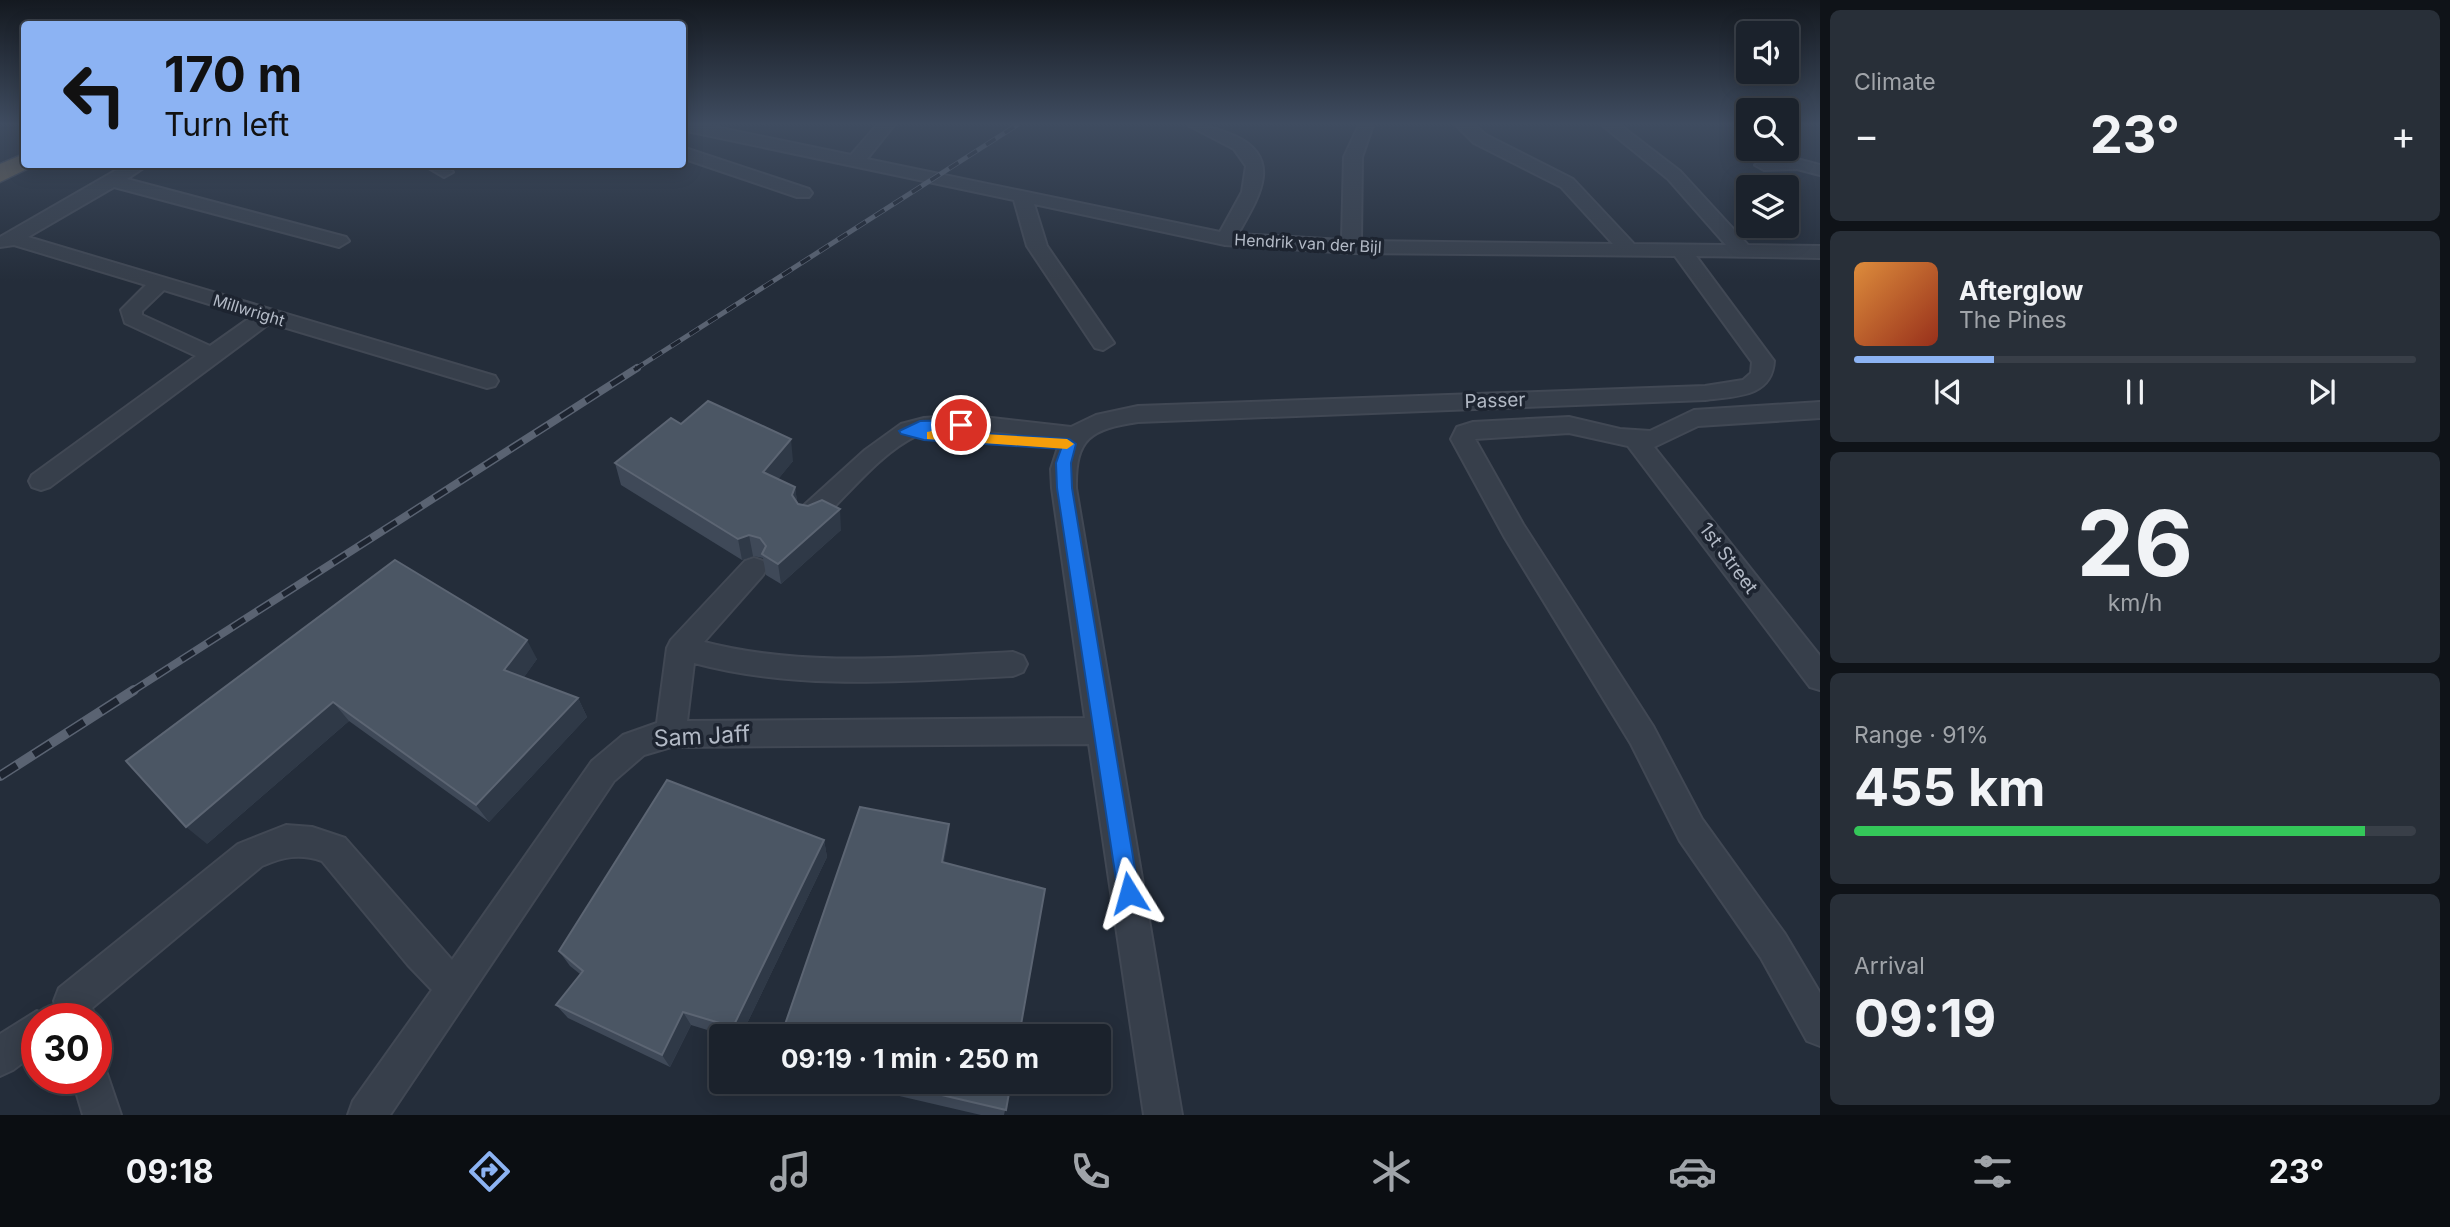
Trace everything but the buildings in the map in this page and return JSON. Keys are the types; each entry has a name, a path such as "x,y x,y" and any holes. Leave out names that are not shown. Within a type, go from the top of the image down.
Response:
{"street":[{"path":"6,241 119,177"},
{"path":"758,177 803,192"},
{"name":"Hendrik van der Bijl","path":"925,177 1225,239 1351,247 1627,248 1820,253"},
{"path":"1225,239 1252,190 1252,177"},
{"path":"1351,247 1353,177"},
{"path":"1554,177 1570,185 1627,248"},
{"path":"1676,177 1742,251"},
{"path":"112,181 339,241"},
{"path":"1023,198 1037,246 1103,343"},
{"name":"Millwright","path":"6,241 160,283 486,381"},
{"name":"Passer","path":"1072,440 1101,421 1138,414 1714,393 1750,386 1762,375 1763,361 1680,249"},
{"path":"160,283 131,310 132,318 211,354"},
{"path":"41,481 211,354 267,316"},
{"path":"1820,434 1811,411 1694,418 1653,439 1636,440 1561,425 1473,430 1463,436 1472,458 1514,531 1548,581 1642,735 1691,830 1773,946 1820,1028"},
{"path":"810,515 906,431 932,436 1072,440 1064,463 1064,488 1163,1115"},
{"name":"1st Street","path":"1636,440 1820,678"},
{"path":"671,734 681,648 754,568"},
{"path":"681,648 713,659 776,666 908,669 1013,664"},
{"name":"Sam Jaff","path":"367,1115 603,771 624,750 639,740 671,734 1104,731"},
{"path":"78,1003 250,855 286,840 312,842 334,849 420,953 453,986"},
{"path":"0,1057 21,1041"},
{"path":"96,1094 102,1115"}],"railway":[{"path":"634,370 936,177"},
{"path":"131,692 637,368"},
{"path":"0,776 134,690"}],"slow traffic":[{"path":"932,436 1067,444"}],"route":[{"path":"961,425 920,426 906,431 960,438 1069,444 1065,454 1064,488 1129,893"}]}
